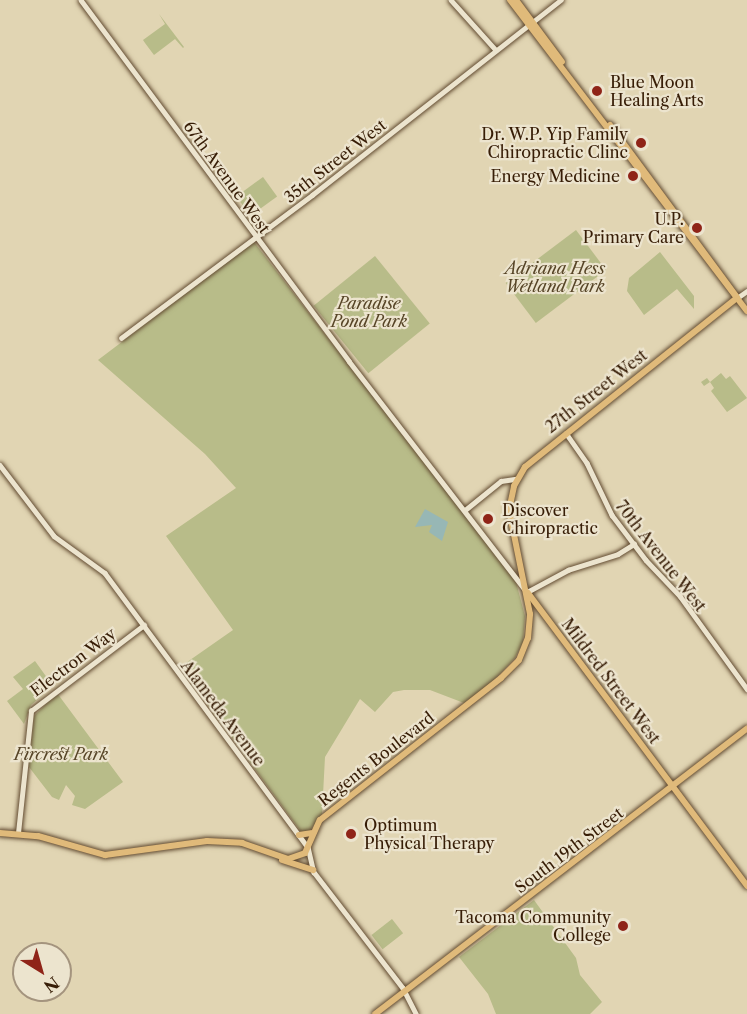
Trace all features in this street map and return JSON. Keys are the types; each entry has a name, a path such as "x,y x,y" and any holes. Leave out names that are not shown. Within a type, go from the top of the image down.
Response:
{"main road":[{"path":"510,0 530,23 747,311"},
{"path":"516,0 530,23"},
{"name":"27th Street West","path":"516,479 535,457 737,298"},
{"name":"Regents Boulevard","path":"308,848 320,820 510,671 524,650 530,619 527,592 509,520 516,479"},
{"name":"Mildred Street West","path":"527,592 747,886"},
{"path":"530,619 535,613 543,613"},
{"name":"South 19th Street","path":"375,1014 747,729"},
{"path":"299,835 306,837 314,830"},
{"path":"0,833 18,833 105,855 128,855 199,841 242,843 293,859 308,848"},
{"path":"269,852 290,864 313,870"}],"street":[{"name":"67th Avenue West","path":"82,0 256,237 527,592"},
{"path":"451,0 496,50"},
{"name":"35th Street West","path":"120,338 256,237 561,0"},
{"name":"27th Street West","path":"737,298 747,291"},
{"name":"70th Avenue West","path":"566,433 590,467 607,508 634,544 681,596 747,689"},
{"name":"Alameda Avenue","path":"0,465 54,536 98,565 144,625 299,835 308,848 313,870 406,992 416,1014"},
{"name":"27th Street West","path":"465,510 501,481 516,479"},
{"path":"527,592 561,573 615,556 634,544"},
{"name":"Electron Way","path":"18,833 31,711 144,625"}],"green space":[{"path":"159,14 183,48 175,39 154,55 145,43 143,40 165,24"},
{"path":"263,177 277,196 250,216 236,196"},
{"name":"Adriana Hess Wetland Park","path":"576,230 606,270 536,323 506,283"},
{"path":"254,242 516,582 525,616 523,642 515,658 488,686 464,703 430,690 404,690 393,692 375,712 360,699 325,757 322,814 308,833 302,833 180,667 233,630 166,536 236,488 205,454 98,360"},
{"path":"660,252 694,296 694,309 677,289 644,315 627,291 629,278"},
{"name":"Paradise Pond Park","path":"375,256 430,324 368,373 314,306"},
{"path":"721,373 726,379 730,376 747,398 727,412 711,391 714,388 710,382"},
{"path":"707,378 710,382 704,386 701,382"},
{"path":"35,661 53,686 31,705 24,724 7,701 23,689 13,677"},
{"name":"Fircrest Park","path":"57,693 123,782 85,809 72,805 75,796 66,785 59,800 52,797 29,767 34,716"},
{"path":"534,900 576,958 580,975 602,1002 590,1014 496,1014 488,994 459,957"},
{"path":"392,919 403,933 383,949 372,935"}],"water":[{"path":"425,509 448,522 442,541 429,532 432,525 415,527"}],"place":[{"name":"Blue Moon Healing Arts","path":"597,91"},
{"name":"Dr. W.P. Yip Family Chiropractic Clinc","path":"641,143"},
{"name":"Energy Medicine","path":"633,176"},
{"name":"U.P. Primary Care","path":"697,228"},
{"name":"Discover Chiropractic","path":"488,519"},
{"name":"Optimum Physical Therapy","path":"351,834"},
{"name":"Tacoma Community College","path":"623,926"}]}
